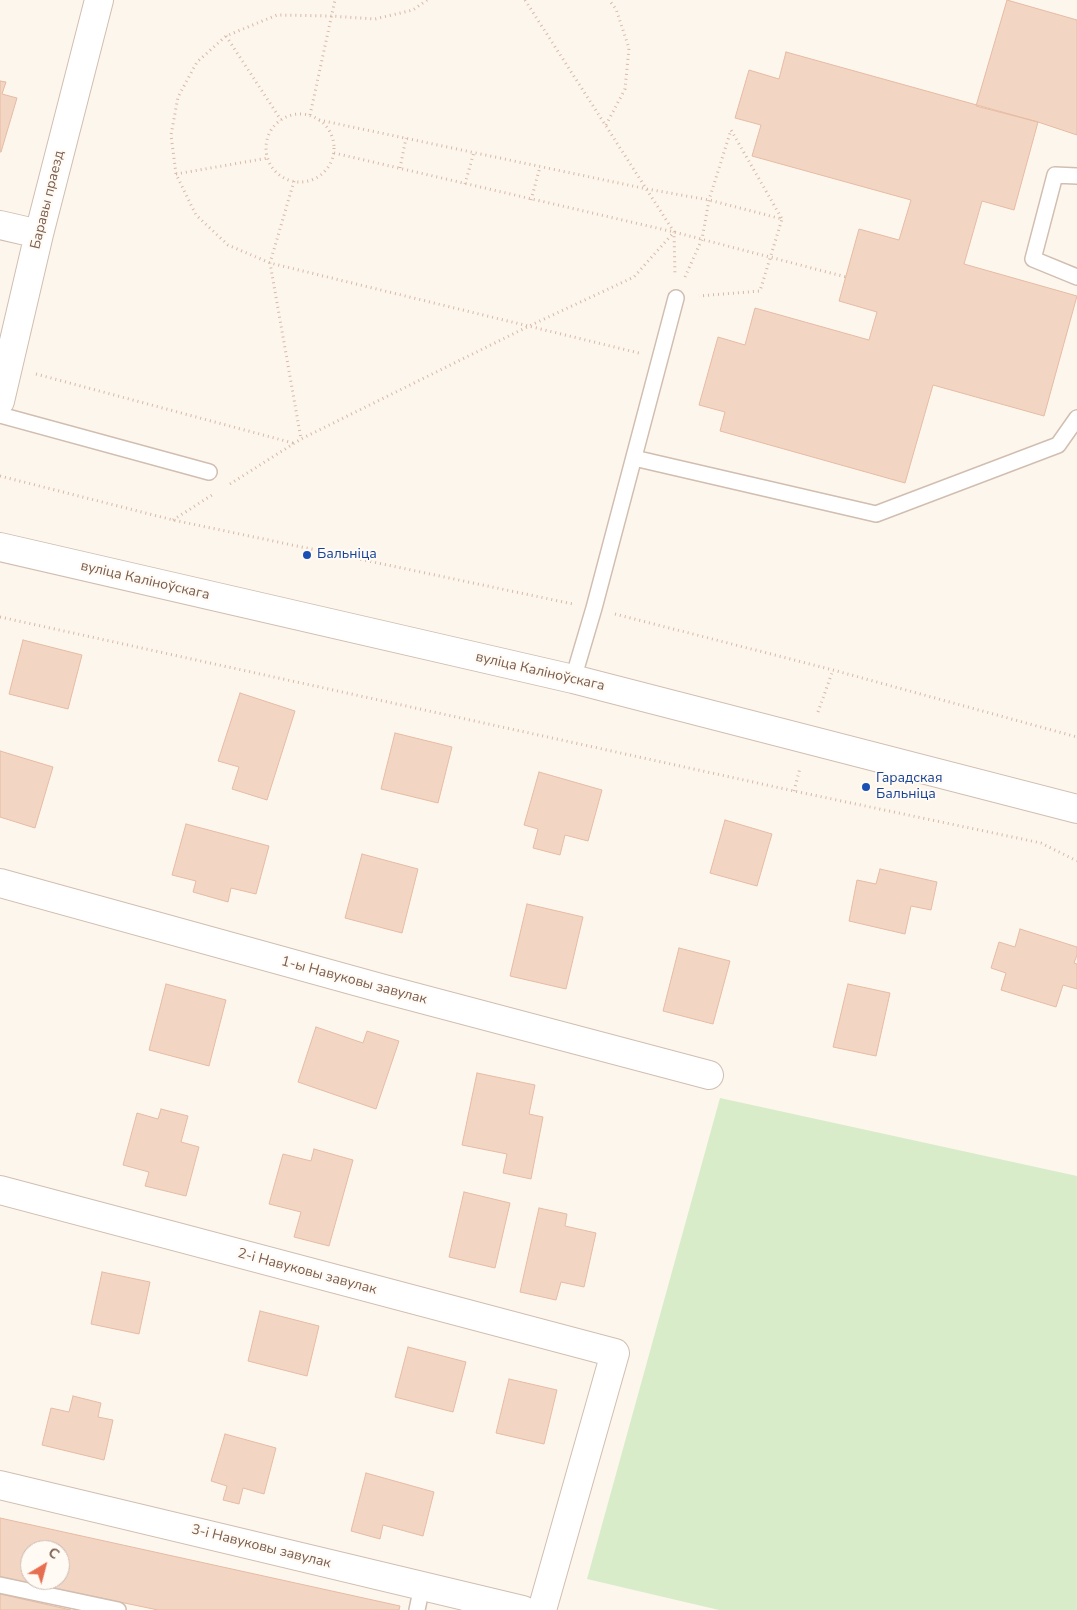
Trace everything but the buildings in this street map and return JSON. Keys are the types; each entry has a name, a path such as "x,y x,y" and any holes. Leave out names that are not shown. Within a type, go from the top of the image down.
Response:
{"street":[{"name":"Баравы праезд","path":"0,401 38,234 99,0"},
{"path":"0,225 38,234"},
{"name":"вуліца Каліноўскага","path":"0,547 573,679 1077,809"},
{"name":"1-ы Навуковы завулак","path":"0,883 394,992 709,1075"},
{"name":"2-і Навуковы завулак","path":"0,1190 615,1353 542,1610"},
{"name":"3-і Навуковы завулак","path":"0,1485 419,1598 523,1610"}],"lane":[{"path":"1077,176 1055,175 1033,258 1077,277"},
{"path":"573,679 594,608 676,298"},
{"path":"0,415 208,472"},
{"path":"634,458 876,514 1058,445 1077,418"},
{"path":"0,1585 118,1610"}],"path":[{"path":"310,115 336,0"},
{"path":"427,0 413,10 375,19 277,15 226,36 197,62 178,96 171,135 176,174 196,215 228,246 270,263 660,358"},
{"path":"525,0 674,232 676,298"},
{"path":"606,126 625,89 629,48 616,9 609,0"},
{"path":"226,36 281,120"},
{"path":"300,114 310,115 326,127 334,144 334,153 324,172 310,180 294,181 285,178 272,166 266,148 268,137 281,120 300,114"},
{"path":"319,120 647,189 710,200 782,219"},
{"path":"731,130 782,219 760,291 676,298 702,239 710,200 731,130"},
{"path":"400,168 406,138"},
{"path":"466,184 474,152"},
{"path":"334,153 674,232 846,276"},
{"path":"176,174 268,158"},
{"path":"531,200 540,166"},
{"path":"294,181 270,263 300,438"},
{"path":"230,484 300,438 634,277 674,232"},
{"path":"27,371 294,443"},
{"path":"0,476 174,520 594,608 833,670 1077,737"},
{"path":"174,520 214,494"},
{"path":"0,617 794,791 1041,842 1077,861"}],"green space":[{"path":"720,1098 1077,1176 1077,1610 719,1610 587,1579"}],"place":[{"name":"Бальніца","path":"307,555"},
{"name":"Гарадская Бальніца","path":"866,787"}]}
